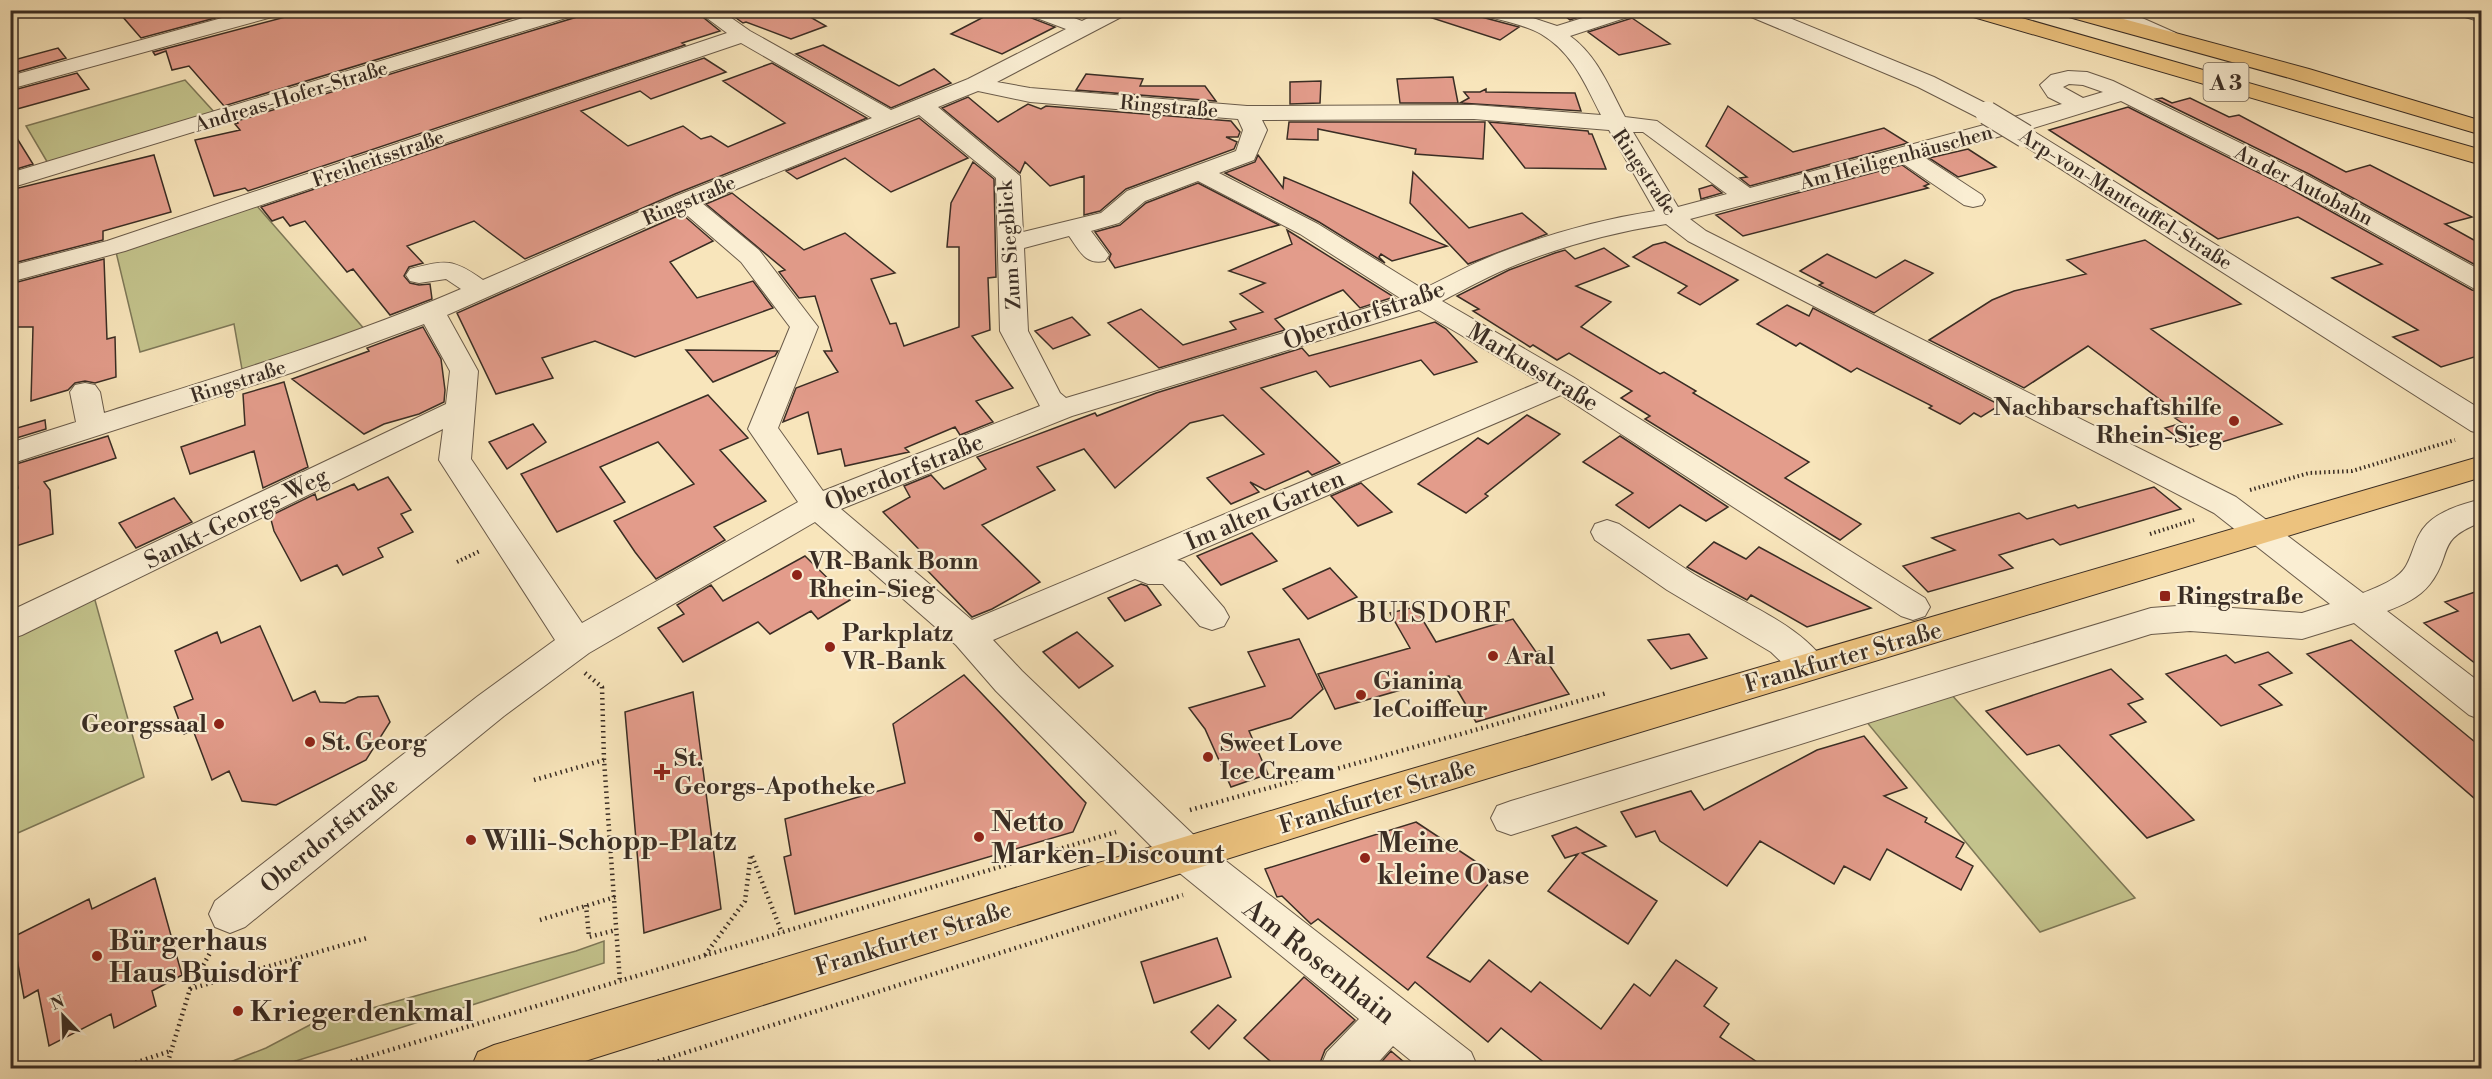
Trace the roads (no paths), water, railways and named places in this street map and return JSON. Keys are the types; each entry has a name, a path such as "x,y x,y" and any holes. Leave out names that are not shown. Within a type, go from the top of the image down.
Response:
{"main road":[{"name":"A 3","path":"1970,10 2266,93 2481,158"},
{"name":"A 3","path":"2065,10 2301,74 2481,128"},
{"name":"Frankfurter Straße","path":"494,1068 1185,853 1809,666 2265,534 2474,443"}],"street":[{"path":"10,83 276,10"},
{"name":"Andreas-Hofer-Straße","path":"10,181 572,10"},
{"path":"706,10 743,35 890,119"},
{"path":"1033,10 1084,29"},
{"path":"976,84 1120,10"},
{"path":"1486,10 1547,29 1554,34 1572,47 1588,68 1617,124 1649,126 1746,197"},
{"path":"1554,34 1630,10"},
{"name":"Arp-von-Manteuffel-Straße","path":"1751,10 1926,82 1988,113 2474,443"},
{"path":"2105,10 2182,42"},
{"path":"2462,10 2481,16"},
{"name":"Freiheitsstraße","path":"10,274 116,246 743,35"},
{"path":"2080,106 2056,92 2051,85 2058,78 2076,77 2098,82 2123,93"},
{"name":"Ringstraße","path":"10,454 284,366 431,312 685,201 976,84 1030,95 1247,113 1474,112 1617,124 1671,216 1697,236 2225,505 2265,534"},
{"name":"Am Heiligenhäuschen","path":"1671,216 2123,93"},
{"name":"An der Autobahn","path":"2123,93 2299,181 2481,282"},
{"name":"Zum Siegblick","path":"922,106 1008,176 1014,331 1047,398 1061,409"},
{"path":"1012,243 1110,218 1136,196 1246,155 1255,130 1247,113"},
{"path":"1904,154 1973,200"},
{"name":"Markusstraße","path":"1198,172 1309,229 1422,300 1563,383 1913,607"},
{"name":"Am Rosenhain","path":"685,201 750,256 804,327 763,429 817,506 968,636 1009,681 1185,853 1455,1068"},
{"name":"Oberdorfstraße","path":"230,914 491,706 569,648 817,506 1061,409 1422,300 1507,259 1575,236 1624,223 1671,216"},
{"path":"1075,227 1096,255"},
{"path":"419,275 451,270 480,290"},
{"path":"431,312 464,371 454,459 569,648"},
{"name":"Im alten Garten","path":"968,636 1563,383"},
{"path":"85,392 93,428"},
{"name":"Sankt-Georgs-Weg","path":"10,626 460,409"},
{"path":"1511,818 2151,621 2190,618 2302,626 2359,608 2403,591 2420,573 2430,544 2441,529 2459,517 2481,510"},
{"path":"1606,532 1679,581 1785,642 1809,666"},
{"path":"2265,534 2481,705"},
{"path":"1140,563 1148,572 1172,571 1212,617"},
{"path":"1343,1068 1390,1017"}],"place":[{"name":"Nachbarschaftshilfe Rhein-Sieg","path":"2234,421"},
{"name":"VR-Bank Bonn Rhein-Sieg","path":"797,575"},
{"name":"Ringstraße","path":"2165,596"},
{"name":"Parkplatz VR-Bank","path":"830,647"},
{"name":"Aral","path":"1493,656"},
{"name":"Gianina leCoiffeur","path":"1361,695"},
{"name":"Georgssaal","path":"219,724"},
{"name":"St. Georg","path":"310,742"},
{"name":"Sweet Love Ice Cream","path":"1208,757"},
{"name":"St. Georgs-Apotheke","path":"662,772"},
{"name":"Netto Marken-Discount","path":"979,837"},
{"name":"Willi-Schopp-Platz","path":"471,840"},
{"name":"Meine kleine Oase","path":"1365,858"},
{"name":"Bürgerhaus Haus Buisdorf","path":"97,956"},
{"name":"Kriegerdenkmal","path":"238,1011"}],"district":[{"name":"BUISDORF","path":"1435,613"}]}
